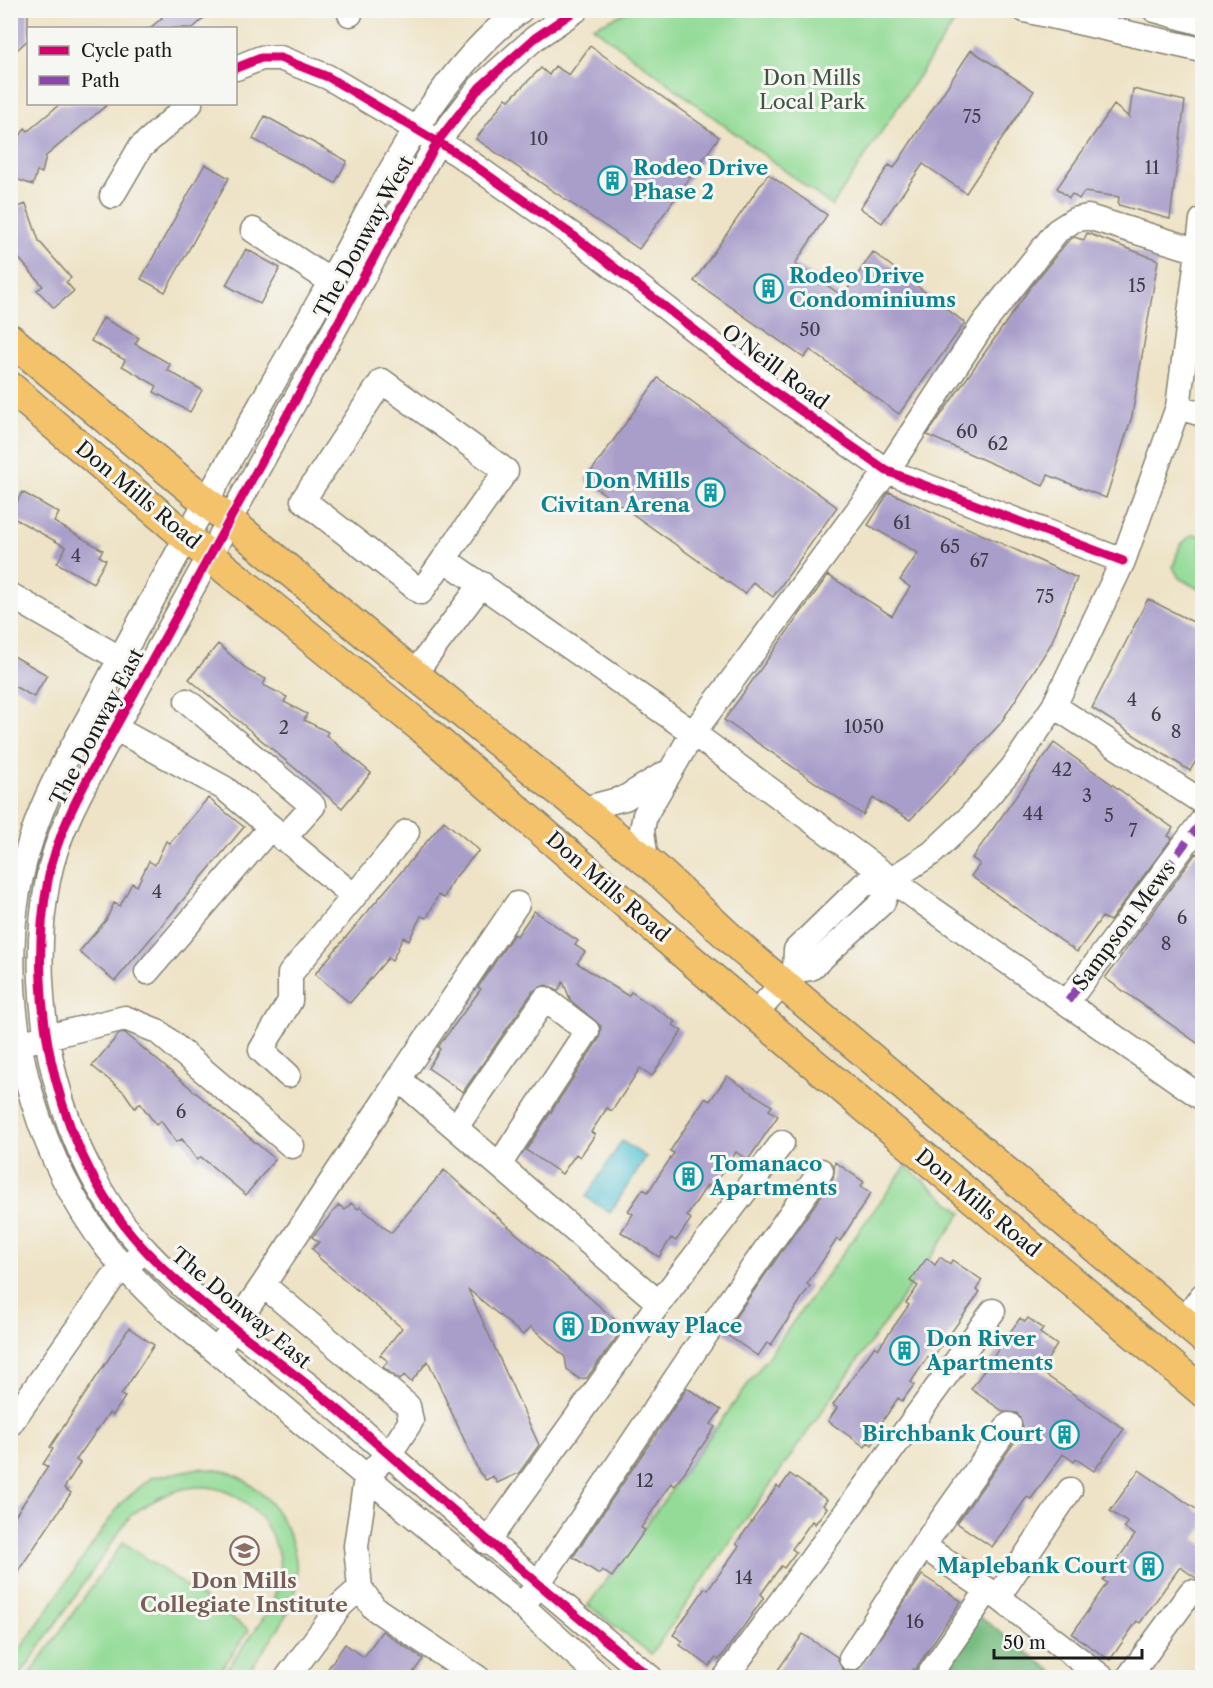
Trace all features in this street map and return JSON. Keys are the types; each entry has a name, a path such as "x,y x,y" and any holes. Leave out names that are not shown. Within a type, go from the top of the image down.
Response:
{"main road":[{"name":"Don Mills Road","path":"10,339 414,674 788,977 1193,1329"},
{"name":"Don Mills Road","path":"10,387 186,537 427,732 755,1014 1203,1391"}],"street":[{"name":"The Donway West","path":"217,509 330,281 417,128 458,70 521,10"},
{"name":"The Donway West","path":"217,509 438,141 480,87 535,38 576,10"},
{"path":"1155,10 1203,22"},
{"path":"1026,11 1203,50"},
{"name":"O'Neill Road","path":"237,68 261,58 280,58 304,65 438,141 578,239 770,388 888,471 1123,561"},
{"path":"112,196 140,148 189,105"},
{"path":"646,861 643,819 693,733 888,471 984,323 1047,243 1065,225 1079,218 1092,218 1201,251"},
{"path":"755,1014 788,977 796,950 864,884 892,879 932,854 968,819 1013,767 1054,706 1123,561 1178,407 1201,251 1203,220"},
{"path":"253,230 330,281"},
{"path":"382,381 506,471 444,559 421,592 303,500 382,381"},
{"path":"1178,407 1203,414"},
{"name":"The Donway East","path":"217,509 186,537 90,714 15,869 14,1043 44,1135 60,1171 107,1248 164,1308 522,1606 602,1677"},
{"name":"The Donway East","path":"217,509 209,556 115,728 65,827 48,879 40,971 41,1006 59,1097 92,1172 116,1212 146,1251 193,1297 340,1411 487,1542 651,1677"},
{"path":"444,559 693,733 892,879 1203,1098"},
{"path":"414,674 482,584"},
{"path":"10,595 145,673"},
{"path":"147,972 277,834 313,806 187,701"},
{"path":"1054,706 1203,802"},
{"path":"90,714 224,788 354,896"},
{"path":"583,809 630,796 669,771"},
{"name":"Sampson Mews","path":"1068,1001 1203,821"},
{"path":"288,1075 261,1050 290,1001 290,974 407,832"},
{"path":"15,869 48,879"},
{"path":"215,1352 233,1330 517,904"},
{"path":"456,1127 545,999 586,1031 499,1165"},
{"path":"14,1043 46,1038 125,1018 158,1031 292,1146"},
{"path":"399,1079 659,1303"},
{"path":"487,1542 659,1303 783,1143"},
{"path":"522,1606 695,1350 821,1171"},
{"path":"15,1408 112,1279 146,1251"},
{"path":"263,1285 408,1406 411,1421 387,1455 366,1478 356,1546 360,1588 374,1608 478,1677"},
{"path":"1193,1329 1203,1296"},
{"path":"725,1677 993,1311"},
{"path":"851,1658 923,1546 1009,1425"},
{"path":"927,1677 1070,1490"},
{"path":"923,1546 993,1593 1103,1677"},
{"path":"287,1677 341,1605 360,1588"},
{"path":"1128,1677 1191,1592"}],"green space":[{"name":"Don Mills Local Park","path":"915,10 956,20 832,206 593,27 629,11"},
{"path":"1192,535 1202,535 1202,591 1179,578 1173,567 1180,545"},
{"path":"906,1166 962,1213 651,1654 588,1605"},
{"path":"199,1468 231,1473 262,1495 285,1525 296,1561 296,1580 290,1608 279,1628 244,1677 221,1677 264,1617 276,1592 279,1562 276,1545 269,1529 245,1503 231,1494 214,1488 197,1487 170,1493 131,1515 19,1677 11,1677 11,1663 121,1503 151,1478"},
{"path":"123,1542 249,1630 216,1677 28,1677"},
{"path":"976,1614 1060,1677 925,1678"}],"water":[{"path":"622,1141 646,1157 610,1213 586,1197"}],"building":[{"path":"10,10 28,10 27,41 10,56"},
{"path":"155,10 213,10 194,27 151,27 162,18"},
{"name":"Rodeo Drive Phase 2","path":"590,46 719,137 639,249 476,139 506,98 509,100 541,68 549,75 555,66 569,75"},
{"path":"971,50 1034,91 966,193 923,164 882,223 860,208 889,165 894,168"},
{"path":"1133,89 1185,101 1170,219 1118,205 1119,197 1084,192 1079,199 1072,194 1069,198 1057,188 1114,105 1129,117"},
{"path":"59,105 107,105 46,156 42,173 37,171 33,185 10,177 10,142 16,143 25,128 28,131"},
{"path":"265,116 347,161 335,183 253,139"},
{"path":"205,164 229,178 165,292 141,279"},
{"name":"Rodeo Drive Condominiums","path":"768,174 827,215 795,264 843,296 873,252 965,323 899,414 810,350 804,358 694,281"},
{"path":"26,204 39,241 71,278 66,282 74,291 54,308 37,290 43,286 16,255 10,240 10,210"},
{"path":"1087,233 1158,260 1132,416 1106,498 1048,475 1043,486 927,435 1030,288 1067,242 1074,237 1084,240"},
{"path":"246,249 280,268 260,304 226,285"},
{"path":"103,318 139,338 135,344 170,364 167,370 202,390 190,412 154,392 157,386 122,366 125,360 91,341"},
{"name":"Don Mills Civitan Arena","path":"658,378 837,507 773,597 753,582 745,594 585,480"},
{"path":"22,492 59,513 54,522 103,550 99,556 106,560 93,583 57,563 66,547 10,516"},
{"path":"889,492 1077,578 1051,644 1000,724 910,820 873,798 863,815 724,720 828,575 892,616 910,587 900,580 918,553 868,525"},
{"path":"1148,599 1203,627 1203,749 1190,771 1092,708"},
{"path":"218,644 249,671 266,679 263,685 287,697 284,702 307,714 304,720 328,732 326,735 371,773 342,808 189,679"},
{"path":"10,654 47,675 34,697 10,684"},
{"path":"1054,743 1173,828 1168,836 1172,838 1110,921 1102,917 1077,952 971,876 980,864 972,858"},
{"path":"208,798 244,827 115,981 79,952 106,920 114,903 120,906 132,883 137,886 149,861 155,865 166,841 170,843"},
{"path":"444,821 479,850 452,881 444,898 438,895 427,918 421,916 409,940 403,937 392,961 388,958 350,1003 315,974"},
{"path":"1196,853 1203,857 1203,1047 1105,978"},
{"path":"534,911 578,941 575,945 585,952 577,963 628,996 631,992 676,1022 673,1025 682,1031 652,1076 640,1068 612,1111 607,1108 591,1132 595,1135 580,1157 576,1154 562,1174 526,1150 599,1039 601,1026 571,1001 563,982 558,991 546,985 533,991 463,1092 428,1068 440,1049 438,1047 481,989 478,987 514,934 517,936"},
{"path":"125,1033 275,1159 246,1195 201,1157 197,1160 182,1139 176,1142 161,1121 156,1125 140,1103 135,1108 124,1092 92,1066 119,1034"},
{"name":"Tomanaco Apartments","path":"727,1076 772,1106 769,1110 778,1116 748,1160 736,1152 712,1188 707,1185 687,1216 691,1219 676,1241 671,1238 659,1257 621,1232 633,1214 628,1211 643,1189 648,1192 674,1153 670,1151 705,1098 710,1101"},
{"path":"835,1162 864,1182 861,1186 871,1193 840,1241 837,1239 807,1284 810,1286 771,1345 767,1343 758,1356 724,1333 833,1179"},
{"name":"Donway Place","path":"444,1170 621,1325 616,1331 619,1334 587,1378 579,1379 567,1369 565,1357 531,1327 523,1335 468,1289 539,1445 519,1473 497,1483 493,1476 486,1480 479,1472 428,1361 411,1382 404,1375 400,1380 383,1367 388,1361 380,1355 402,1328 318,1257 319,1255 312,1249 319,1242 312,1237 339,1205 345,1210 351,1203 358,1209 360,1207 391,1233"},
{"name":"Don River Apartments","path":"940,1257 950,1264 952,1260 982,1280 976,1290 980,1292 935,1355 931,1352 911,1382 914,1385 902,1401 898,1398 880,1425 884,1428 872,1445 868,1442 865,1447 828,1421 837,1408 833,1405 875,1346 878,1349 909,1305 906,1303 918,1286 910,1281 927,1258 935,1265"},
{"name":"Birchbank Court","path":"1020,1318 1025,1322 1028,1318 1043,1329 1040,1333 1057,1345 1040,1371 1124,1429 1094,1471 1076,1459 1074,1462 1063,1454 1031,1499 1027,1497 992,1547 957,1523 1021,1433 1023,1426 1017,1413 1004,1412 971,1389"},
{"path":"129,1328 154,1345 121,1395 125,1397 113,1415 109,1413 76,1460 80,1463 64,1488 71,1493 10,1583 10,1523 48,1467 43,1464 53,1449 50,1447"},
{"path":"687,1388 721,1410 711,1424 715,1427 675,1486 671,1483 641,1528 645,1530 612,1577 602,1570 599,1574 573,1557"},
{"name":"Maplebank Court","path":"1139,1470 1203,1514 1203,1528 1195,1539 1203,1544 1203,1583 1180,1567 1140,1623 1137,1621 1110,1660 1072,1634 1107,1583 1103,1580 1135,1535 1124,1528 1128,1523 1110,1511"},
{"path":"790,1474 827,1500 823,1505 827,1508 815,1524 812,1521 792,1549 796,1552 784,1568 781,1566 761,1594 764,1597 719,1660 716,1658 709,1666 680,1645 683,1641 673,1635 705,1588 708,1590 739,1546 736,1544 777,1486 780,1488"},
{"path":"922,1575 961,1601 915,1670 913,1669 907,1677 773,1677 803,1634 837,1657 843,1670 851,1672 858,1670"},
{"path":"382,1631 423,1659 410,1677 322,1677 345,1644 364,1657"}],"marked path":[{"path":"1068,1001 1202,821"}],"cycle path":[{"path":"576,10 535,38 480,87 438,141 76,801 59,840 48,880 42,928 41,978 45,1028 55,1078 70,1127 91,1173 117,1215 148,1253 194,1296 342,1413 457,1514 651,1678"},
{"path":"237,68 261,58 280,58 328,77 458,154 578,239 770,389 887,471 1123,561"}],"place":[{"name":"Rodeo Drive Phase 2","path":"612,180"},
{"name":"Rodeo Drive Condominiums","path":"768,288"},
{"name":"Don Mills Civitan Arena","path":"711,493"},
{"name":"Tomanaco Apartments","path":"689,1176"},
{"name":"Donway Place","path":"569,1326"},
{"name":"Don River Apartments","path":"905,1351"},
{"name":"Birchbank Court","path":"1064,1434"},
{"name":"Don Mills Collegiate Institute","path":"244,1550"},
{"name":"Maplebank Court","path":"1148,1566"}]}
